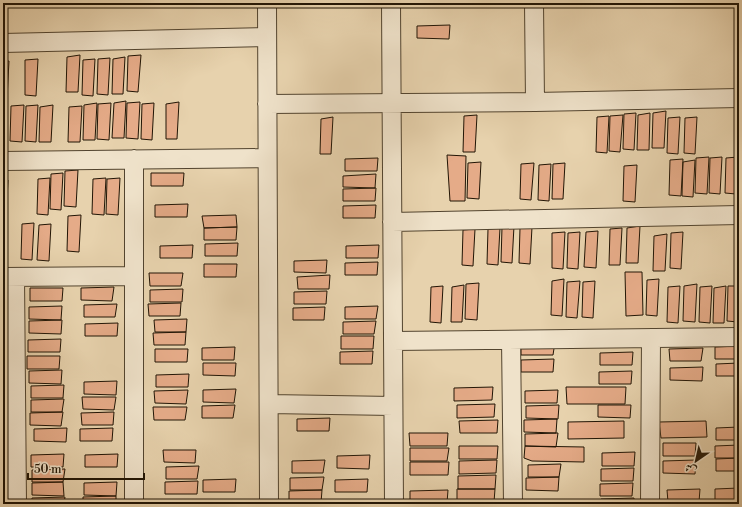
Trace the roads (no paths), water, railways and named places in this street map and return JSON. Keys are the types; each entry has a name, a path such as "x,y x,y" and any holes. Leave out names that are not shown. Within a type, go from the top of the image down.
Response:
{"street":[{"path":"267,3 266,37 270,504"},
{"path":"391,3 394,504"},
{"path":"534,3 535,102"},
{"path":"3,43 266,37"},
{"path":"267,104 391,104 739,98"},
{"path":"3,161 267,158"},
{"path":"134,159 134,504"},
{"path":"392,222 739,215"},
{"path":"17,504 9,277 134,276"},
{"path":"393,341 739,337"},
{"path":"650,504 651,338"},
{"path":"511,340 513,504"},
{"path":"269,404 393,406"}]}
